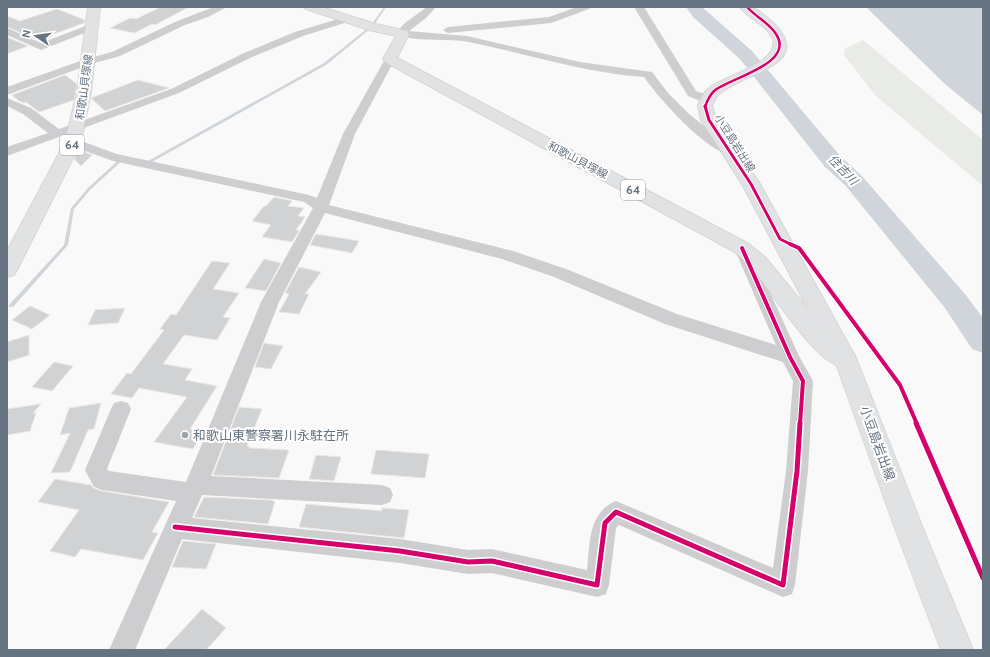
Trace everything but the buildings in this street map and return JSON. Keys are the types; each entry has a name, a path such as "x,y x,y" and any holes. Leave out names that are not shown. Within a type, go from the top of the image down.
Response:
{"main road":[{"name":"和歌山貝塚線","path":"9,263 73,142 78,127 85,86 94,7"},
{"path":"310,7 373,27 403,34 390,59"},
{"path":"711,95 728,81 760,68 773,60 780,49 780,40 773,31 746,7"},
{"name":"和歌山貝塚線","path":"390,59 742,248 758,262 817,336 830,349 845,358"},
{"name":"小豆島岩出線","path":"711,95 705,106 709,120 751,184 845,358 910,531 957,650"}],"street":[{"path":"7,91 87,62 116,54 222,7"},
{"path":"430,7 423,16 404,29 403,34 466,39 589,68 624,73 648,74 656,88 677,108 714,142 729,151"},
{"path":"438,37 445,30 551,20 586,7"},
{"path":"638,7 692,93 711,95"},
{"path":"7,152 175,91 248,55 299,34 348,19"},
{"path":"7,31 41,47 91,27"},
{"path":"122,650 175,527 194,489 270,302 320,207 349,134 390,59"},
{"path":"7,102 27,111 58,134"},
{"path":"73,142 113,157 309,199 320,207 506,255 560,273 671,319 790,357"},
{"path":"175,527 400,551 468,562 492,561 597,585 605,523 616,512 783,585 797,471 803,382 790,357 742,248"},
{"path":"121,409 96,470 102,480 194,489 382,495"}],"shaded area":[{"path":"866,7 983,7 983,115 946,85"},
{"path":"863,40 983,140 983,186 876,96 844,55 845,49"}],"waterway":[{"path":"373,24 385,7"},
{"name":"住吉川","path":"694,7 699,14 746,55 833,162 853,180 955,301 983,341"},
{"path":"145,161 149,162 325,64 369,29"},
{"path":"11,306 66,245 72,209 89,189 123,158"}],"cycle path":[{"path":"747,7 777,35 780,49 775,57 767,64 721,86 714,91 705,106 709,120 751,184 780,239 799,248 900,385 983,578"},
{"path":"175,527 400,551 468,562 492,561 597,585 605,523 616,512 783,585 797,471 803,381 790,357 742,248"}],"place":[{"name":"和歌山東警察署川永駐在所","path":"185,435"}]}
